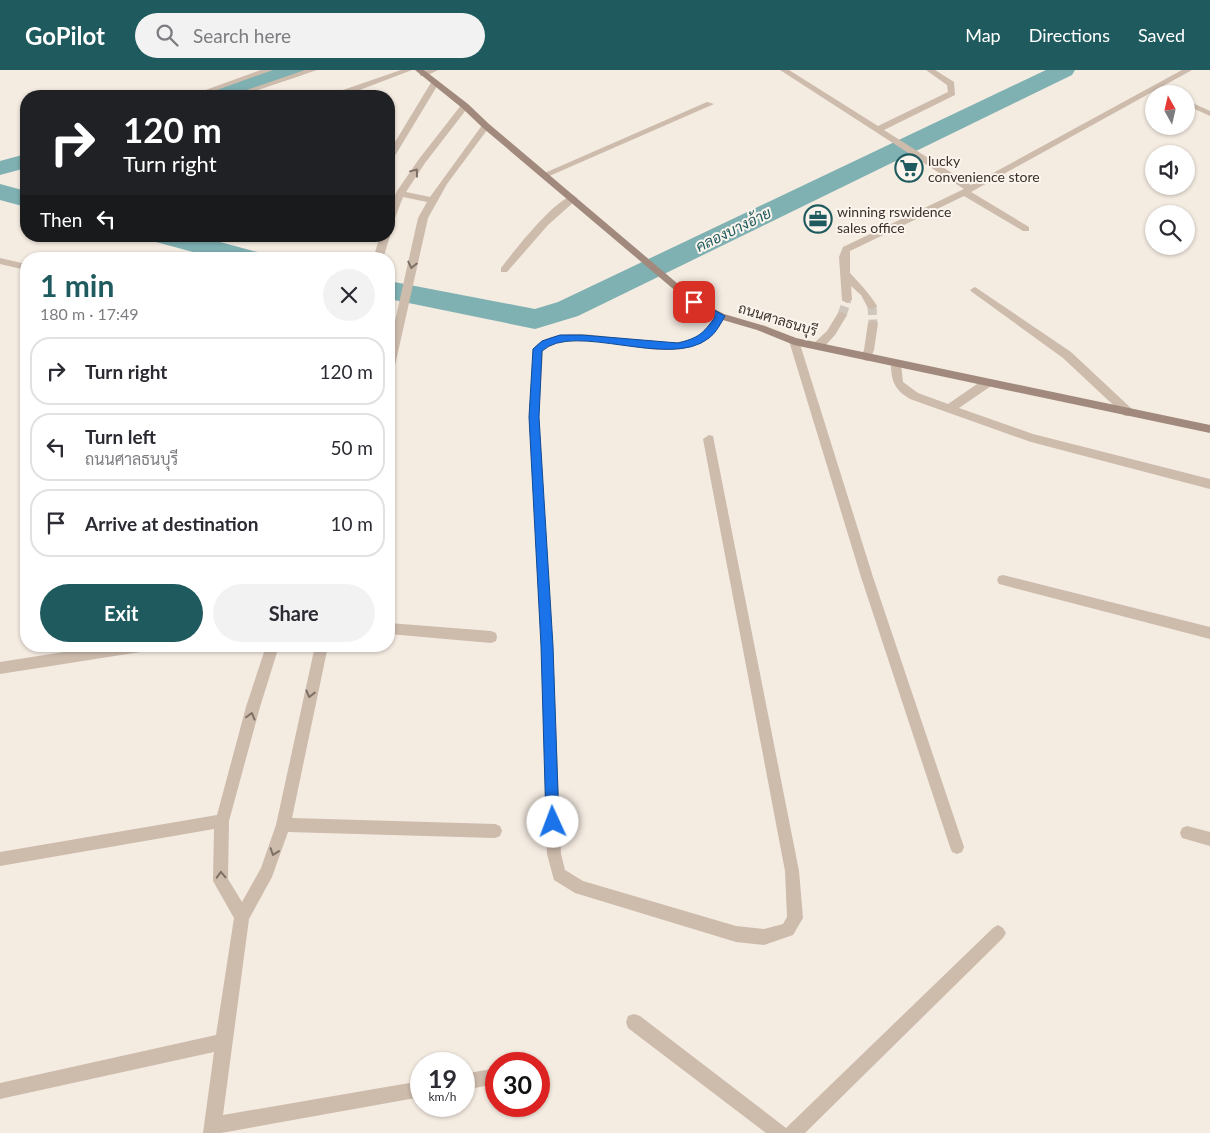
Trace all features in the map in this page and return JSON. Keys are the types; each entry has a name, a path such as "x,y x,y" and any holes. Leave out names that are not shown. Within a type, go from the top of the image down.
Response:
{"street":[{"path":"211,90 269,70"},
{"path":"251,90 313,70"},
{"path":"352,90 408,70"},
{"path":"421,72 434,70"},
{"path":"784,70 1026,229"},
{"path":"877,130 952,93 951,84 930,70"},
{"path":"847,300 844,257 846,249 967,191 1162,89 1188,70"},
{"name":"ถนนศาลธนบุรี","path":"421,72 466,106 486,126 694,302 720,316 761,328 794,341 1210,429"},
{"path":"395,150 435,83"},
{"path":"544,175 710,104"},
{"path":"395,208 409,181 466,106"},
{"path":"1195,106 1210,114"},
{"path":"395,337 423,218 431,200 486,126"},
{"path":"402,194 431,200"},
{"path":"504,270 542,225 573,198"},
{"path":"0,261 20,266"},
{"path":"846,275 864,293 872,306"},
{"path":"975,290 1067,355 1129,413"},
{"path":"818,346 831,333 842,315"},
{"path":"709,439 792,871 794,918 788,930 764,937 736,934 580,888 559,876 554,854 547,646 534,417 538,349 545,343 560,338 678,346 696,342 707,335 720,316"},
{"path":"866,357 869,350 873,323"},
{"path":"794,341 866,577 957,846"},
{"path":"896,364 896,381 901,389 914,396 1031,438 1210,484"},
{"path":"949,409 987,383"},
{"path":"1003,580 1210,633"},
{"path":"395,629 491,637"},
{"path":"0,668 102,652"},
{"path":"242,917 220,881 222,821 254,707 272,652"},
{"path":"321,652 283,825 267,872 242,917 223,1042 213,1129 410,1091"},
{"path":"0,858 222,821"},
{"path":"283,825 495,831"},
{"path":"1187,833 1210,839"},
{"path":"793,1133 998,933"},
{"path":"634,1022 780,1133"},
{"path":"0,1091 223,1042"}],"waterway":[{"path":"235,90 294,70"},
{"name":"คลองบางอ้าย","path":"395,291 535,319 568,309 1064,70"},
{"path":"0,168 20,163"},
{"name":"คลองบางอ้าย","path":"0,192 20,197"},
{"name":"คลองบางอ้าย","path":"188,242 226,252"}],"tunnel":[{"path":"842,315 847,300"},
{"path":"872,306 873,323"}],"place":[{"name":"lucky convenience store","path":"909,168"},
{"name":"winning rswidence sales office","path":"818,219"}],"route":[{"path":"553,822 547,646 534,417 538,349 545,343 560,338 678,346 696,342 707,335 720,316 694,302"}]}
